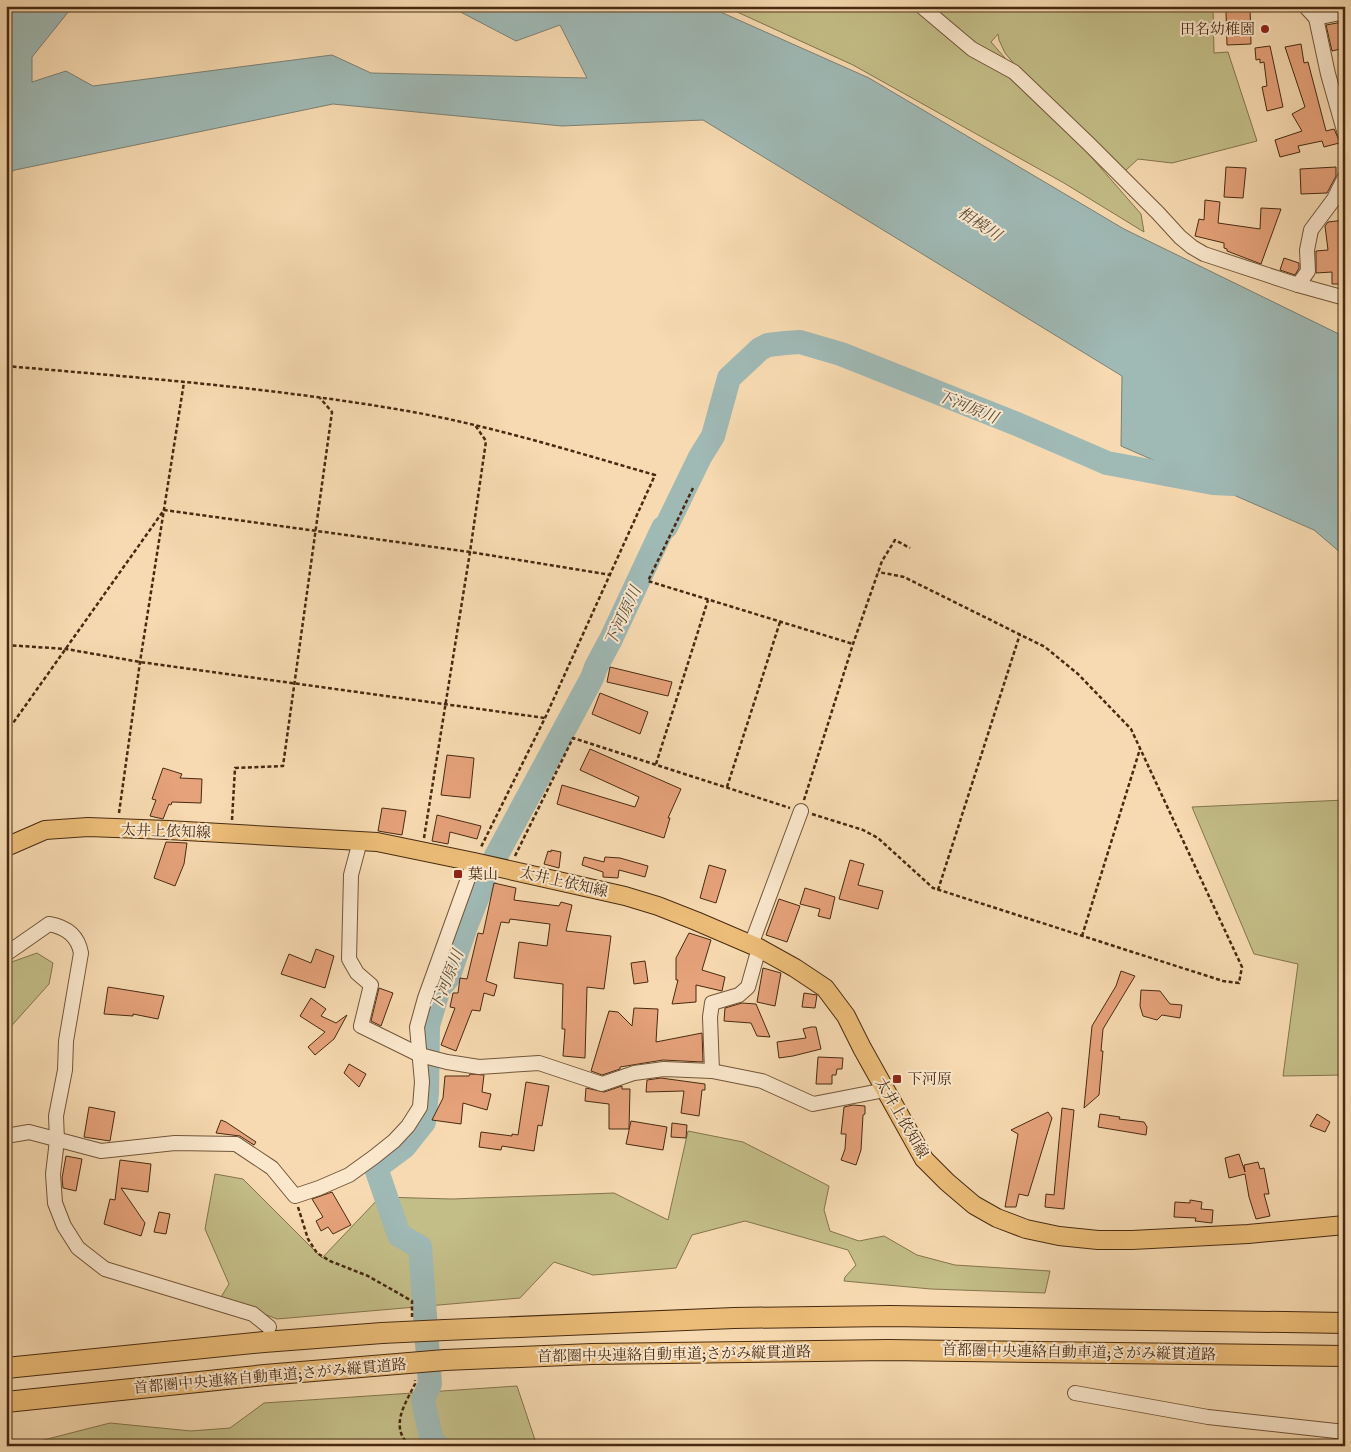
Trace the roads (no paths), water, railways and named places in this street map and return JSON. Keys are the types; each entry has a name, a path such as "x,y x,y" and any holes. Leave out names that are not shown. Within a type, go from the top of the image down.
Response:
{"highway":[{"name":"首都圏中央連絡自動車道;さがみ縦貫道路","path":"6,1368 382,1332 725,1319 890,1316 1345,1323"},
{"name":"首都圏中央連絡自動車道;さがみ縦貫道路","path":"6,1402 265,1374 385,1364 602,1354 888,1350 1345,1356"}],"main road":[{"name":"太井上依知線","path":"6,847 45,830 88,827 360,841 476,862 625,896 658,906 755,946 796,968 825,988 846,1016 924,1159 974,1205 997,1218 1026,1229 1059,1236 1098,1240 1248,1234 1345,1225"}],"street":[{"path":"921,6 972,49 1014,72 1090,144 1192,247 1204,254 1298,285 1345,298"},
{"path":"1305,6 1316,18 1328,74 1344,130"},
{"path":"1316,18 1345,12"},
{"path":"1298,285 1308,271 1307,250 1312,230 1334,199 1345,176"},
{"path":"712,1071 710,1017 712,1003 739,995 748,987 755,946 801,811"},
{"path":"360,841 351,875 350,959 357,973 371,985 361,1026 420,1055 479,1067 539,1064 602,1084 634,1073 664,1069 712,1071 762,1081 813,1104 885,1090"},
{"path":"6,1136 29,1132 101,1151 175,1143 236,1144 272,1168 295,1196 349,1175 374,1157 408,1126 420,1108 422,1082 417,1027 425,998 476,862"},
{"path":"6,954 49,924 61,926 79,942 81,953 66,1041 65,1070 56,1116 57,1140 53,1174 55,1203 64,1226 78,1248 105,1269 253,1314 269,1328"},
{"path":"1075,1393 1208,1417 1345,1432"}],"water":[{"name":"相模川","path":"12,6 73,6 32,57 32,82 66,71 93,86 332,55 371,73 587,78 560,25 516,41 449,6 707,6 869,78 1124,229 1345,337 1345,554 1341,553 1314,530 1121,446 1122,376 703,120 562,126 333,104 15,170 6,174 6,16"}],"waterway":[{"name":"下河原川","path":"438,1446 432,1442 423,1400 430,1384 420,1247 399,1235 376,1168 404,1147 424,1122 427,1093 428,1026 439,988 448,978 488,871 592,678 663,528 666,527 700,457 713,436 729,378 760,349 768,345 800,342 841,354 1017,424 1107,463 1213,483 1234,484"}],"place":[{"name":"田名幼稚園","path":"1265,29"},
{"name":"葉山","path":"458,874"},
{"name":"下河原","path":"897,1079"}]}
